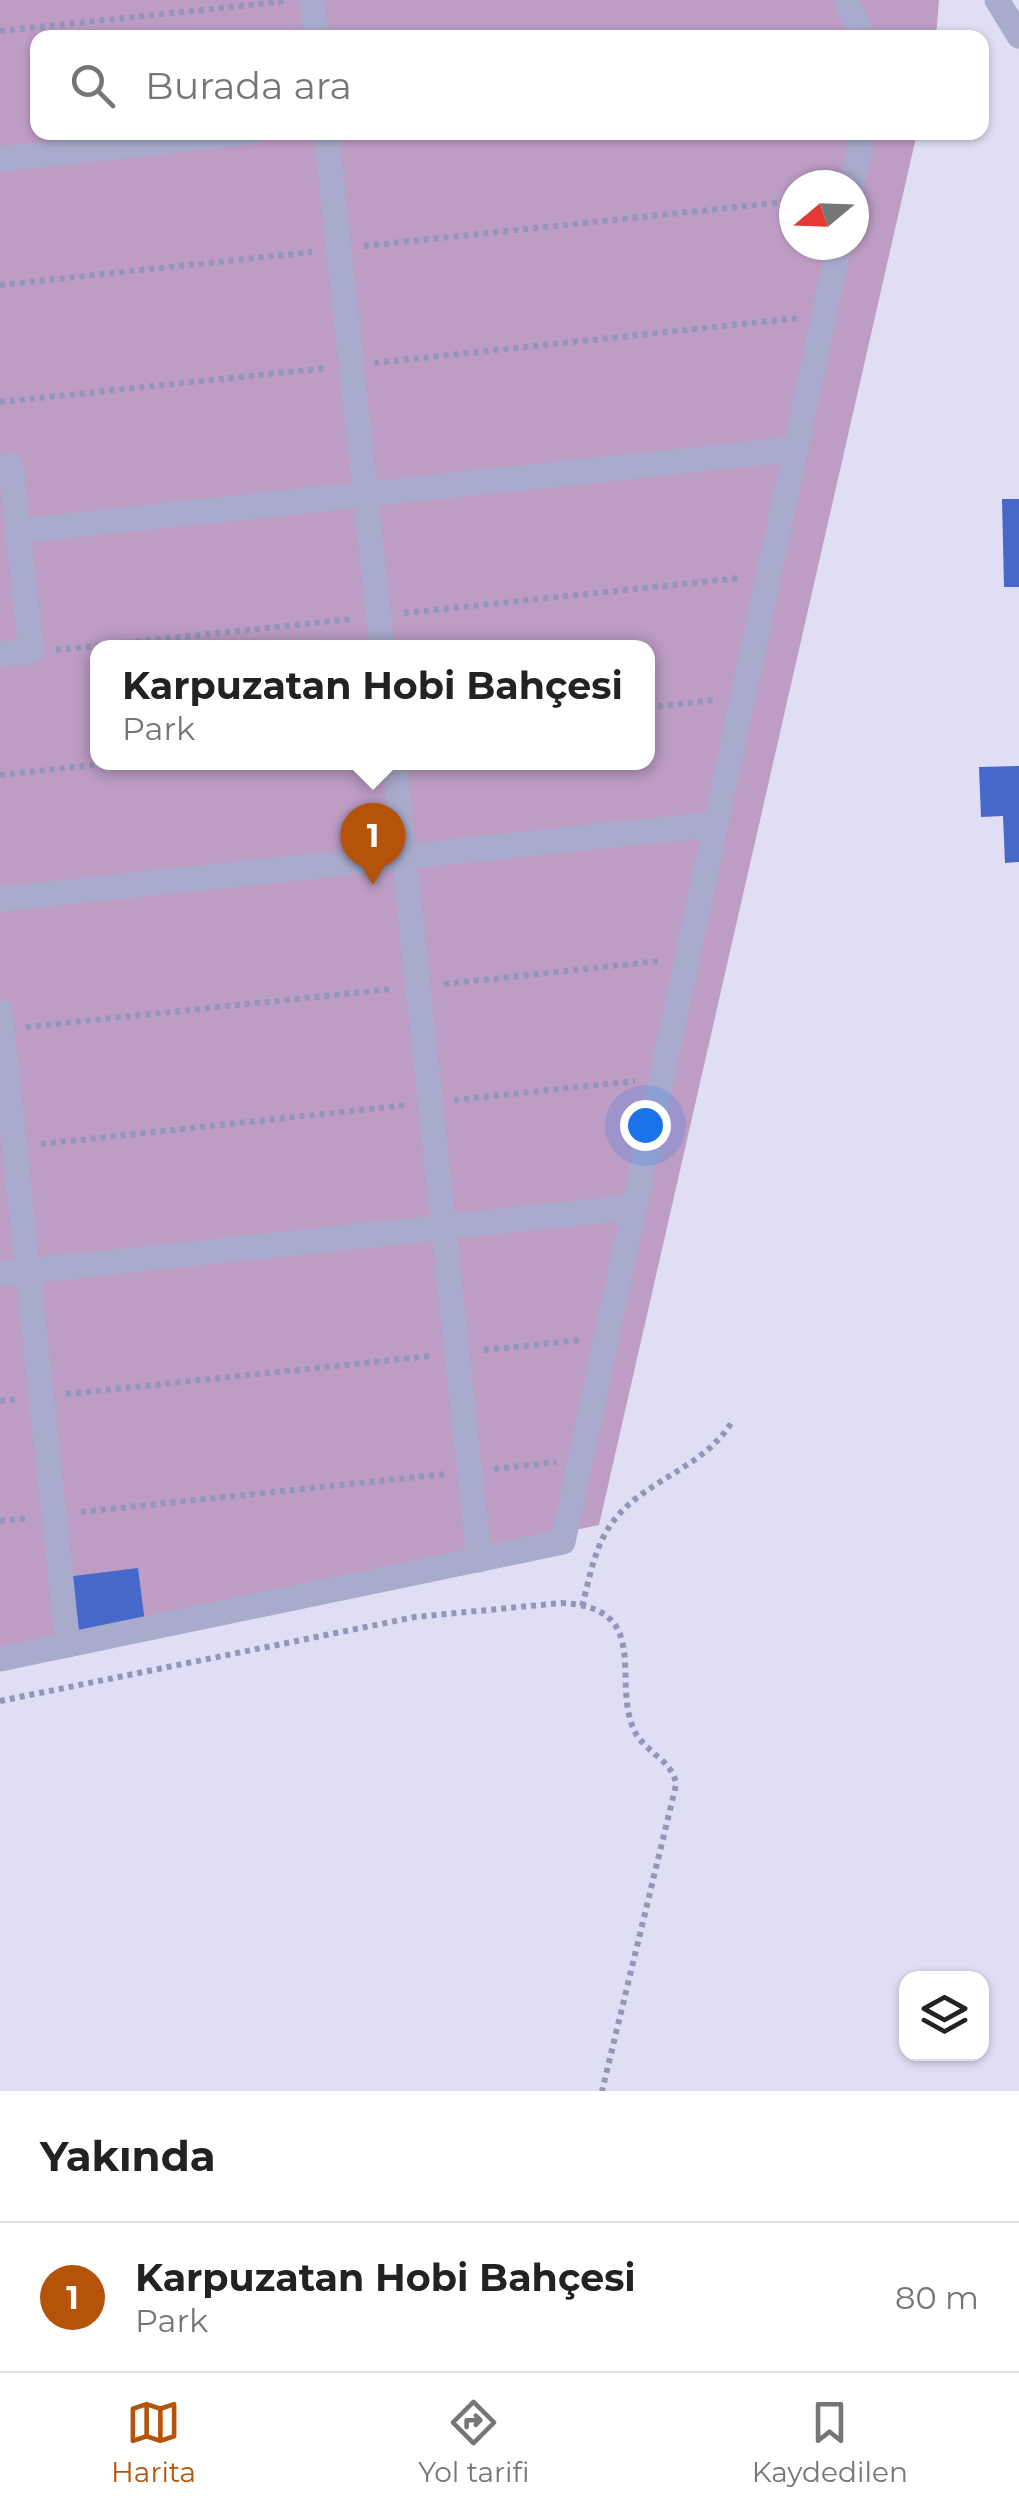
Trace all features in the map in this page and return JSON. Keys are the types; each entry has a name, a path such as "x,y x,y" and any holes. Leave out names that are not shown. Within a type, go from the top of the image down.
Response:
{"street":[{"path":"312,0 315,30"},
{"path":"846,0 859,30"},
{"path":"997,0 1019,36"},
{"path":"0,159 177,140"},
{"path":"327,140 381,640"},
{"path":"855,170 861,140"},
{"path":"0,1659 564,1542 836,260"},
{"path":"18,531 796,450"},
{"path":"0,468 11,466 31,651 0,654"},
{"path":"395,770 479,1560"},
{"path":"0,900 716,824"},
{"path":"1,1021 68,1645"},
{"path":"0,1274 635,1207"}],"path":[{"path":"0,31 298,0"},
{"path":"0,284 779,203"},
{"path":"0,402 824,316"},
{"path":"655,706 744,697"},
{"path":"0,775 90,765"},
{"path":"1,1021 418,986 688,958"},
{"path":"14,1146 662,1078"},
{"path":"0,1401 607,1337"},
{"path":"582,1606 602,1540 612,1521 637,1499 704,1455 717,1444 732,1420"},
{"path":"0,1521 581,1460"},
{"path":"0,1700 416,1617 561,1603 582,1606 609,1620 626,1648 630,1718 640,1741 671,1769 676,1785 602,2091"}],"shaded area":[{"path":"0,0 939,0 937,30 30,30 30,140 915,140 599,1525 0,1648"}],"building":[{"path":"1002,499 1019,499 1019,587 1004,587"},
{"path":"1019,766 1019,862 1005,863 1003,816 981,817 979,767"},
{"path":"138,1568 145,1623 73,1632 66,1577"}],"place":[{"name":"Karpuzatan Hobi Bahçesi","path":"373,885"}]}
